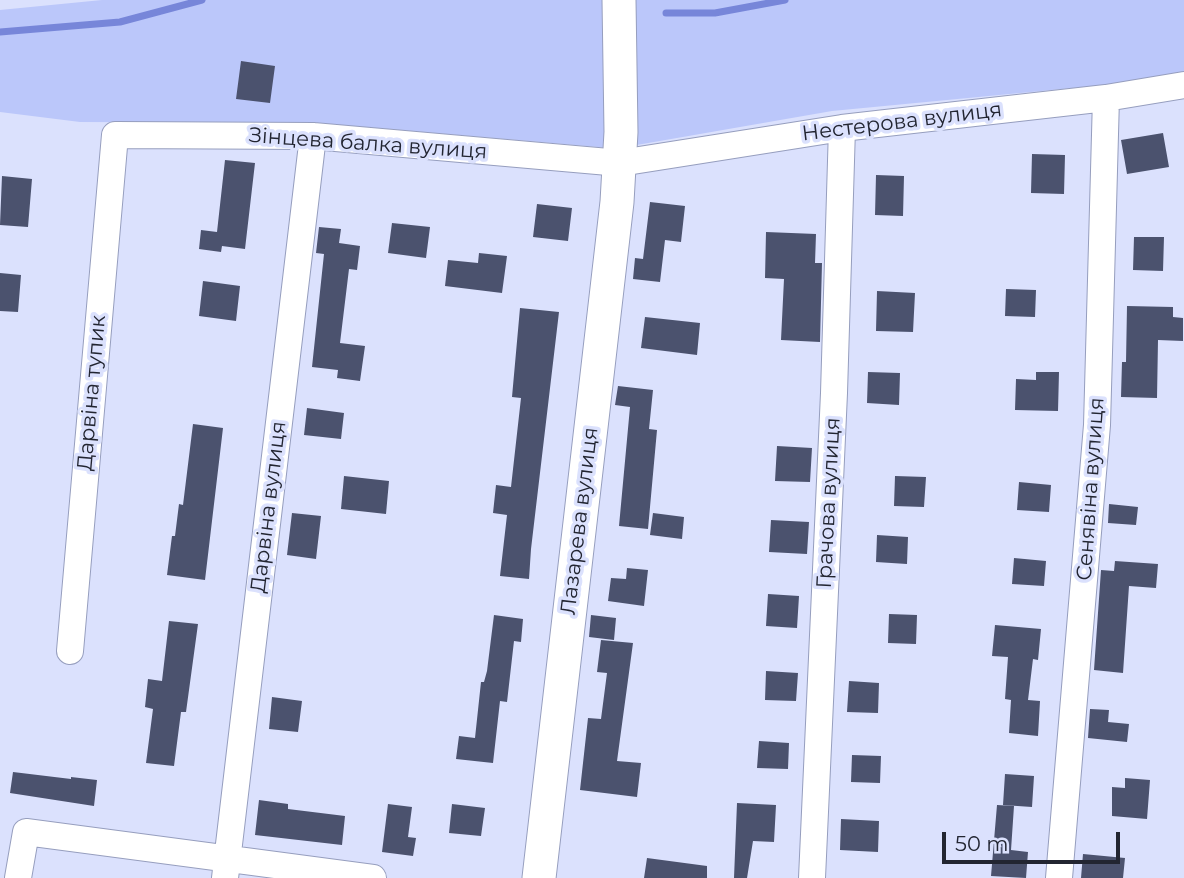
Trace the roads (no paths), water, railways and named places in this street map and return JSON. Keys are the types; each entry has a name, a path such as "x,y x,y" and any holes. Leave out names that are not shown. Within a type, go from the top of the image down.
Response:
{"street":[{"name":"Лазарева вулиця","path":"539,878 620,163 619,0"},
{"name":"Нестерова вулиця","path":"620,163 842,128 1105,98 1184,85"},
{"name":"Сенявіна вулиця","path":"1059,878 1097,425 1105,98"},
{"name":"Грачова вулиця","path":"811,878 834,393 842,128"},
{"name":"Зінцева балка вулиця","path":"114,135 313,136 620,163"},
{"name":"Дарвіна тупик","path":"71,651 114,135"},
{"name":"Дарвіна вулиця","path":"226,868 313,136"},
{"path":"18,878 26,832 226,868 373,878"}],"waterway":[{"path":"0,32 120,22 202,0"},
{"path":"666,13 715,13 785,0"}]}
